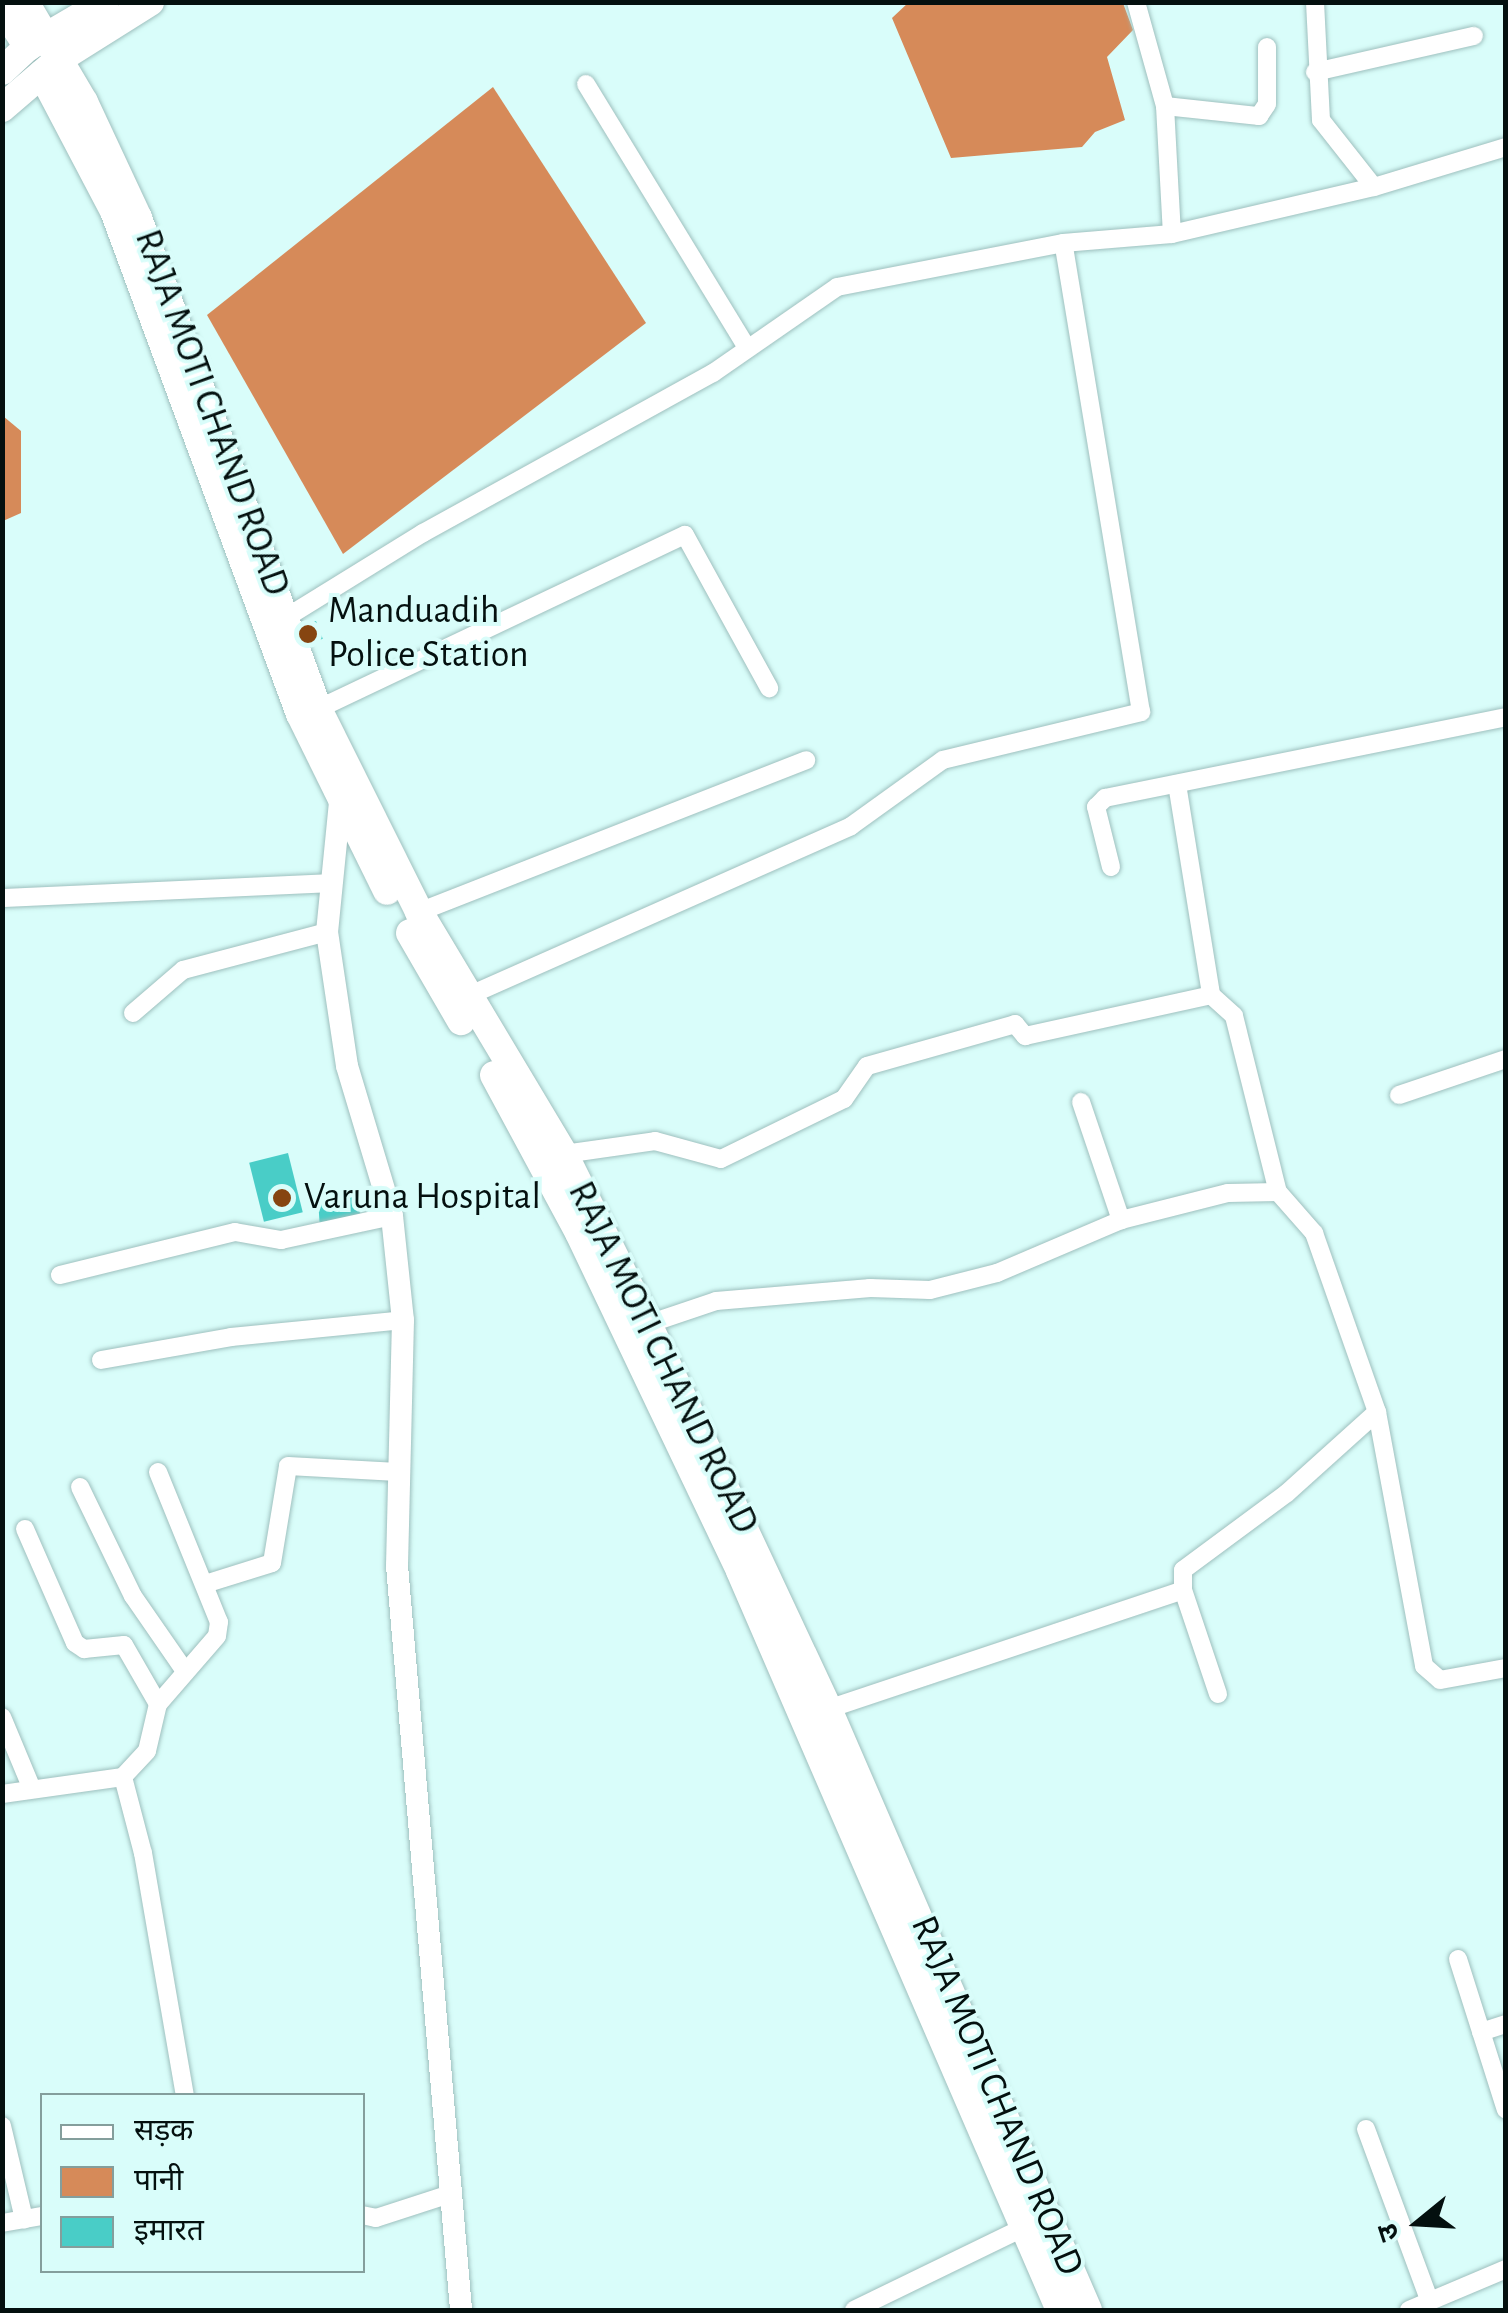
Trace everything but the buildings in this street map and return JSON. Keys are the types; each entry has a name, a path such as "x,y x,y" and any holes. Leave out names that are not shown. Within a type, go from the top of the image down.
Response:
{"main road":[{"path":"25,2 114,210 337,799 580,1232 748,1588 1027,2226 1060,2310"},
{"path":"2,108 44,54 105,2"},
{"path":"2,71 150,2"},
{"path":"2,7 44,54"},
{"name":"RAJA MOTI CHAND ROAD","path":"44,54 138,218 318,709 419,912 564,1154 648,1324 828,1708 1088,2310"}],"street":[{"path":"1136,2 1164,106 1172,234"},
{"path":"1315,2 1315,72 1331,139 1374,187"},
{"path":"1315,72 1474,36"},
{"path":"1164,106 1259,116 1267,104 1267,47"},
{"path":"586,84 747,348"},
{"path":"287,618 747,348 837,288 1062,244 1172,234 1374,187 1506,146"},
{"path":"468,996 850,826 944,760 1141,712 1062,244"},
{"path":"318,709 685,535 769,688"},
{"path":"1111,867 1098,802 1506,717"},
{"path":"419,912 806,760"},
{"path":"350,772 337,799 328,932 348,1066 392,1216 404,1320 396,1566 462,2310"},
{"path":"1177,784 1211,994 1234,1016 1278,1192 1314,1233 1377,1412 1424,1666 1440,1680 1506,1668"},
{"path":"2,898 330,882"},
{"path":"133,1013 183,970 234,951 328,932"},
{"path":"564,1154 655,1142 722,1159 844,1099 867,1066 1015,1024 1025,1036 1211,994"},
{"path":"1399,1095 1506,1060"},
{"path":"1081,1102 1121,1220"},
{"path":"648,1324 716,1301 870,1288 930,1290 998,1273 1121,1220 1228,1193 1278,1192"},
{"path":"60,1275 235,1232 281,1240 392,1216"},
{"path":"101,1360 231,1337 404,1320"},
{"path":"1218,1694 1183,1590 1190,1560 1287,1494 1377,1412"},
{"path":"205,1584 272,1564 288,1466 398,1472"},
{"path":"2,1794 123,1777 147,1751 158,1704 219,1628 158,1472"},
{"path":"80,1487 133,1596 186,1671"},
{"path":"25,1529 75,1644 84,1649 124,1645 158,1704"},
{"path":"828,1708 1183,1590"},
{"path":"2,1717 32,1789"},
{"path":"123,1777 143,1853 184,2093"},
{"path":"1458,1959 1506,2110"},
{"path":"1481,2032 1506,2024"},
{"path":"2,2126 33,2217 2,2223"},
{"path":"1366,2130 1430,2302"},
{"path":"365,2216 376,2218 453,2193"},
{"path":"854,2310 1027,2226"},
{"path":"1410,2310 1506,2269"}],"water":[{"path":"909,2 1123,3 1133,30 1107,57 1125,120 1095,132 1082,147 951,158 892,18"},
{"path":"493,87 646,323 343,554 207,315"},
{"path":"3,416 21,431 21,513 3,521"}],"place":[{"name":"Manduadih Police Station","path":"308,634"},
{"name":"Varuna Hospital","path":"282,1198"}]}
